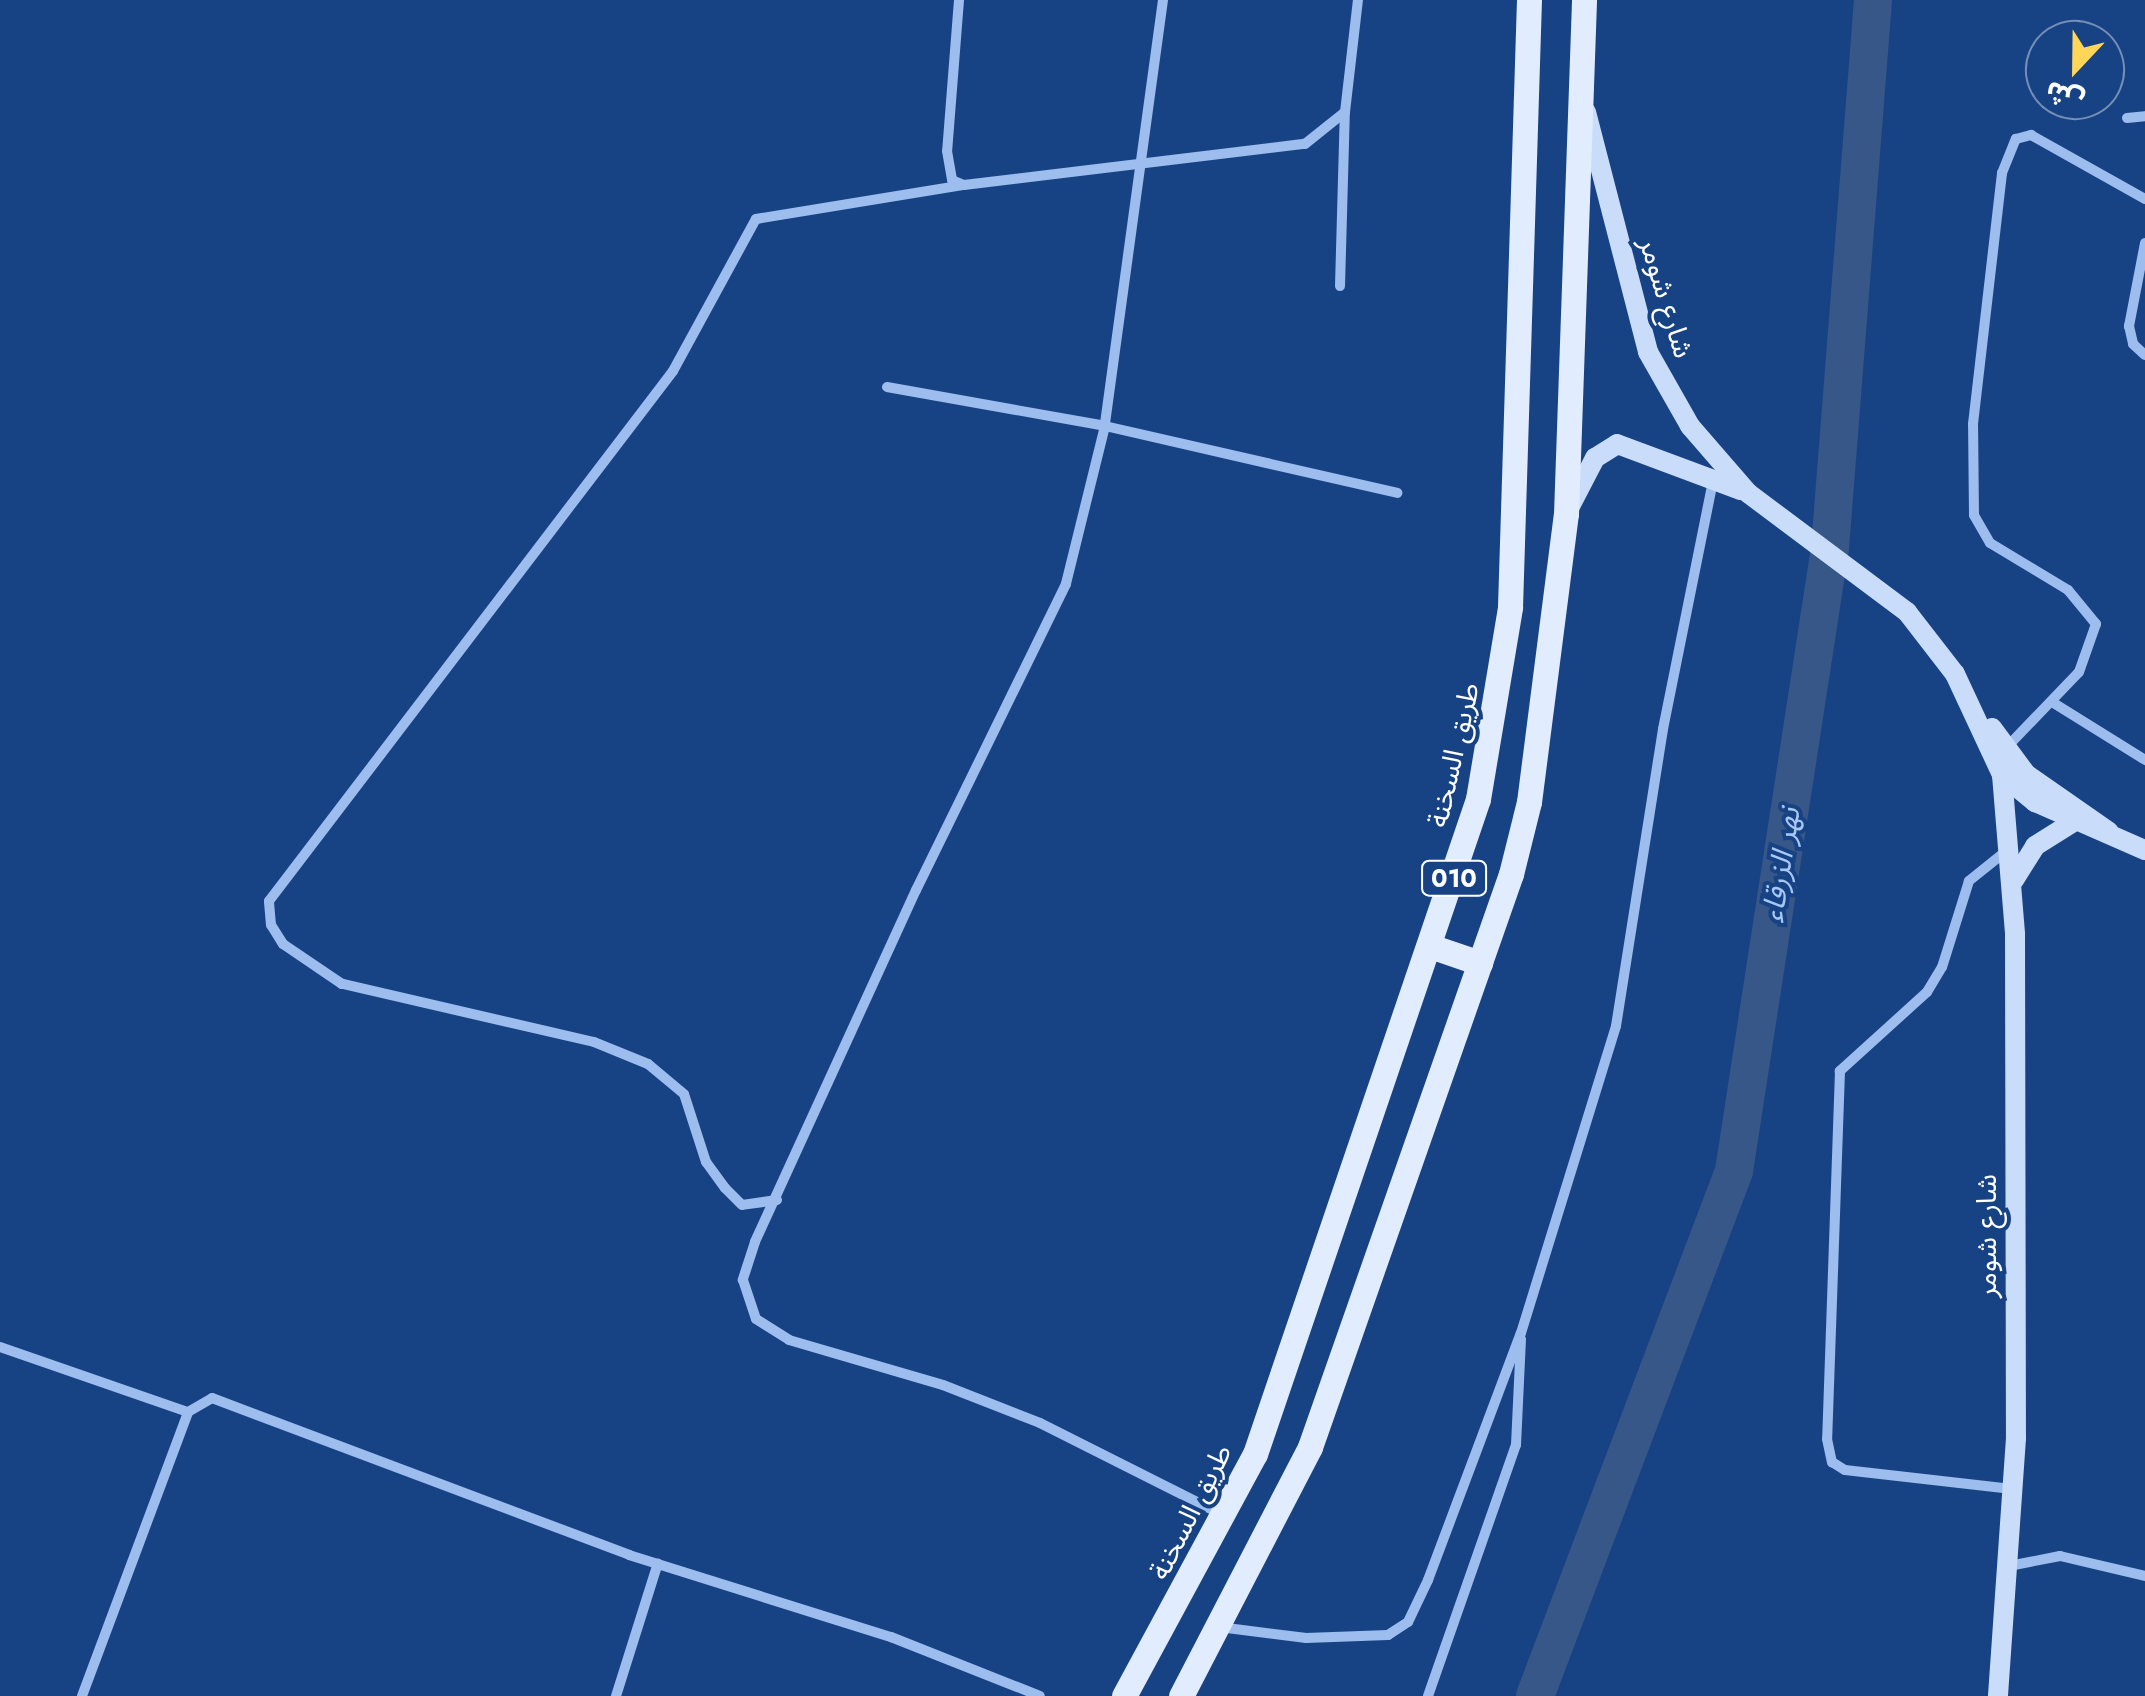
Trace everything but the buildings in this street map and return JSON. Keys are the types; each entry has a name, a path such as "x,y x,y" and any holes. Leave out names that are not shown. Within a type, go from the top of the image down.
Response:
{"main road":[{"name":"طريق السخنة","path":"1124,1696 1226,1516 1286,1374 1478,799 1510,607 1529,0"},
{"name":"010","path":"1181,1696 1310,1447 1480,963 1529,802 1566,514 1584,0"},
{"name":"شارع شومر","path":"1582,94 1648,352 1690,426 1748,493 1844,560 1907,612 1971,704 2038,784 2109,832 2145,850"},
{"name":"شارع شومر","path":"1566,514 1595,458 1617,444 1748,493"},
{"name":"شارع شومر","path":"1971,704 2002,775 2014,880 2013,1490 1998,1696"},
{"name":"شارع شومر","path":"2002,775 2034,802 2109,832"},
{"path":"2014,880 2035,846 2075,821"},
{"path":"1430,946 1480,963"}],"street":[{"path":"958,0 948,151 952,180 964,185"},
{"path":"1164,0 1105,426 1066,584 916,890 744,1280 748,1307 770,1329 1040,1423 1226,1516"},
{"path":"1340,286 1345,112 1358,0"},
{"path":"777,1200 742,1204 725,1188 706,1162 684,1094 648,1064 594,1042 342,984 282,944 271,925 269,901 674,371 756,219 964,185 1306,144 1345,112"},
{"path":"2128,118 2145,116"},
{"path":"2006,749 2052,702 2091,653 2091,612 2068,590 1990,542 1980,531 1970,492 2002,173 2016,139 2031,134 2145,199"},
{"path":"2145,243 2130,326 2134,344 2145,355"},
{"path":"887,387 1105,426 1397,493"},
{"path":"1220,1627 1363,1640 1408,1622 1520,1333 1616,1026 1666,713 1713,479"},
{"path":"2052,702 2145,760"},
{"path":"2012,848 1988,860 1969,880 1942,967 1927,992 1840,1071 1827,1438 1832,1462 1845,1470 2013,1490"},
{"path":"1428,1696 1516,1445 1524,1389 1520,1333"},
{"path":"0,1347 188,1412"},
{"path":"82,1696 188,1412 212,1398 658,1562 891,1636 1040,1696"},
{"path":"2009,1566 2060,1556 2145,1576"},
{"path":"616,1696 658,1562"}],"waterway":[{"name":"نهر الزرقاء","path":"1535,1696 1734,1171 1830,548 1873,0"}]}
